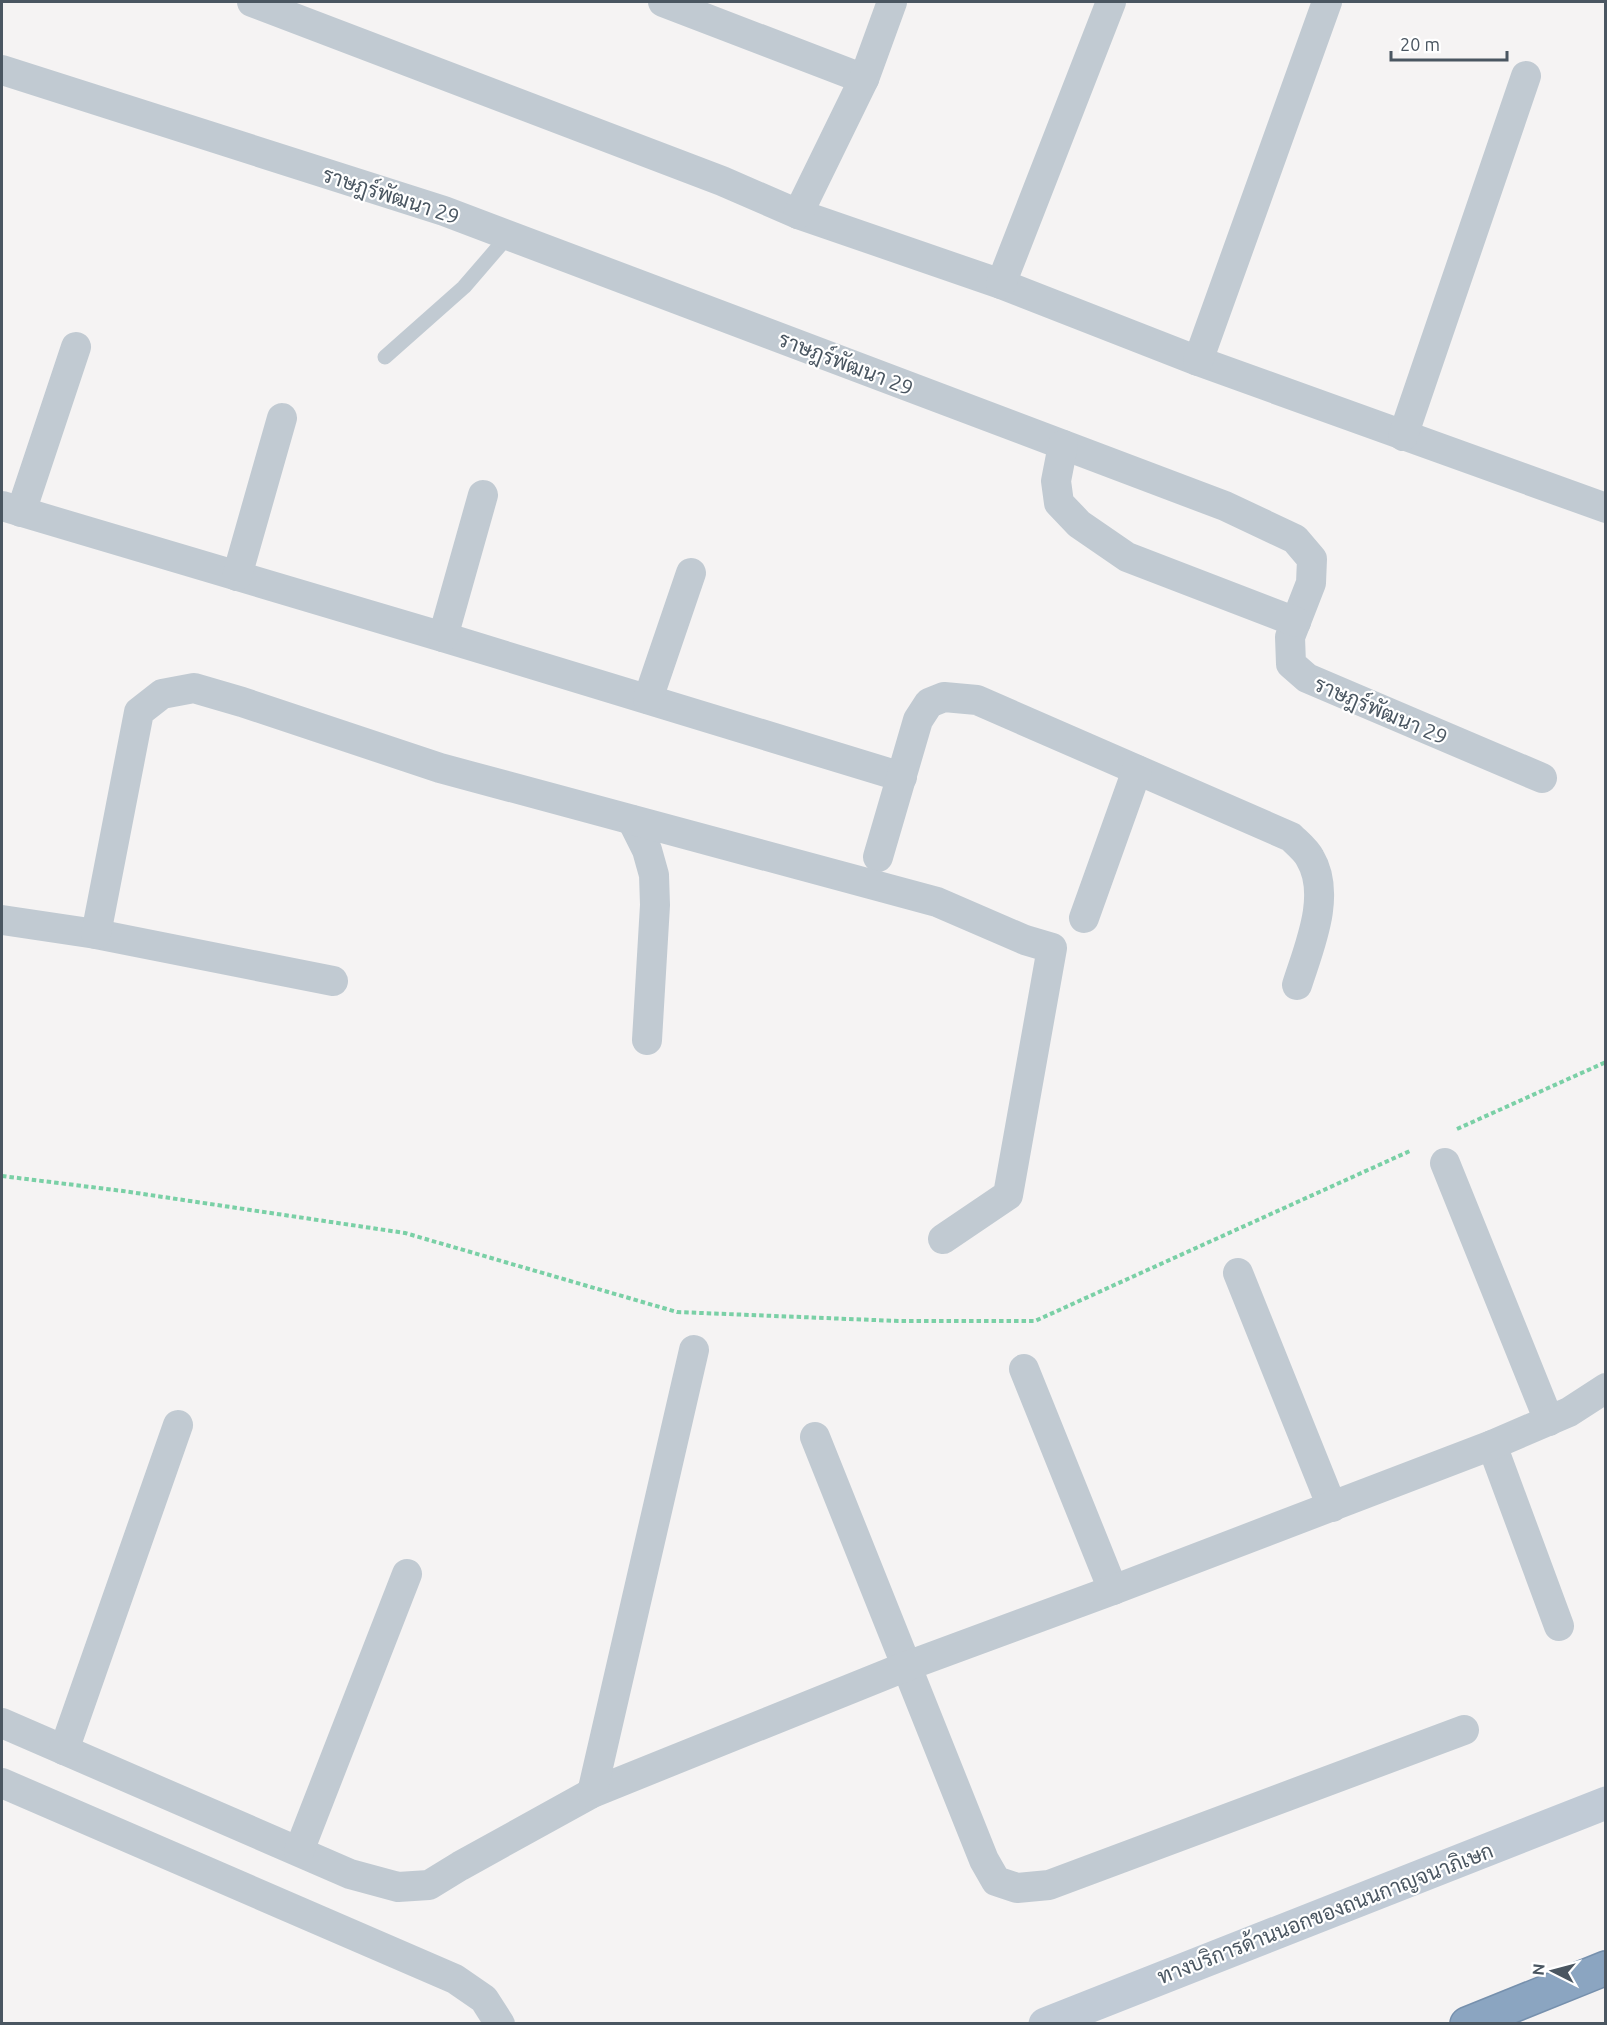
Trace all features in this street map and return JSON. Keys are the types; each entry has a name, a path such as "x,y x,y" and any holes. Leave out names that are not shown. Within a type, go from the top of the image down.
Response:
{"highway":[{"path":"1467,2024 1605,1968"}],"main road":[{"name":"ทางบริการด้านนอกของถนนกาญจนาภิเษก","path":"1045,2024 1605,1803"}],"street":[{"path":"252,2 711,176 798,214 1001,284 1198,361 1402,436 1604,505"},
{"path":"663,2 864,79"},
{"path":"798,214 864,79 892,2"},
{"path":"1001,284 1111,2"},
{"path":"1198,361 1327,2"},
{"name":"ราษฎร์พัฒนา 29","path":"2,70 433,208 1225,506 1295,539 1312,559 1311,583 1290,637 1291,664 1307,678 1542,778"},
{"path":"1402,436 1526,76"},
{"path":"76,347 11,509 443,637 902,777"},
{"path":"237,576 282,418"},
{"path":"1063,445 1056,481 1059,503 1079,524 1126,557 1296,622"},
{"path":"443,637 483,495"},
{"path":"648,699 691,573"},
{"path":"96,934 139,712 162,694 194,688 440,768 937,902 1025,940 1052,948 1008,1195 943,1239"},
{"path":"878,857 918,720 929,703 944,697 977,700 1291,837 1310,858 1319,884 1317,922 1298,985"},
{"path":"1084,918 1137,770"},
{"path":"632,820 647,850 654,874 655,905 647,1040"},
{"path":"2,920 96,934 333,981"},
{"path":"1445,1163 1550,1421"},
{"path":"1238,1273 1332,1507"},
{"path":"592,1793 694,1350"},
{"path":"1024,1369 1113,1590"},
{"path":"2,1723 350,1874 398,1887 429,1885 592,1793 907,1666 1492,1445 1569,1412 1605,1388"},
{"path":"64,1750 178,1425"},
{"path":"815,1437 984,1860 996,1881 1017,1888 1048,1884 1464,1730"},
{"path":"1492,1445 1559,1626"},
{"path":"299,1851 407,1574"},
{"path":"2,1783 454,1979 484,1999 500,2024"}],"lane":[{"path":"385,357 464,287 508,236"}],"path":[{"path":"1450,1133 1605,1062"},
{"path":"2,1176 123,1191 405,1233 677,1312 898,1322 1035,1321 1418,1148"}]}
